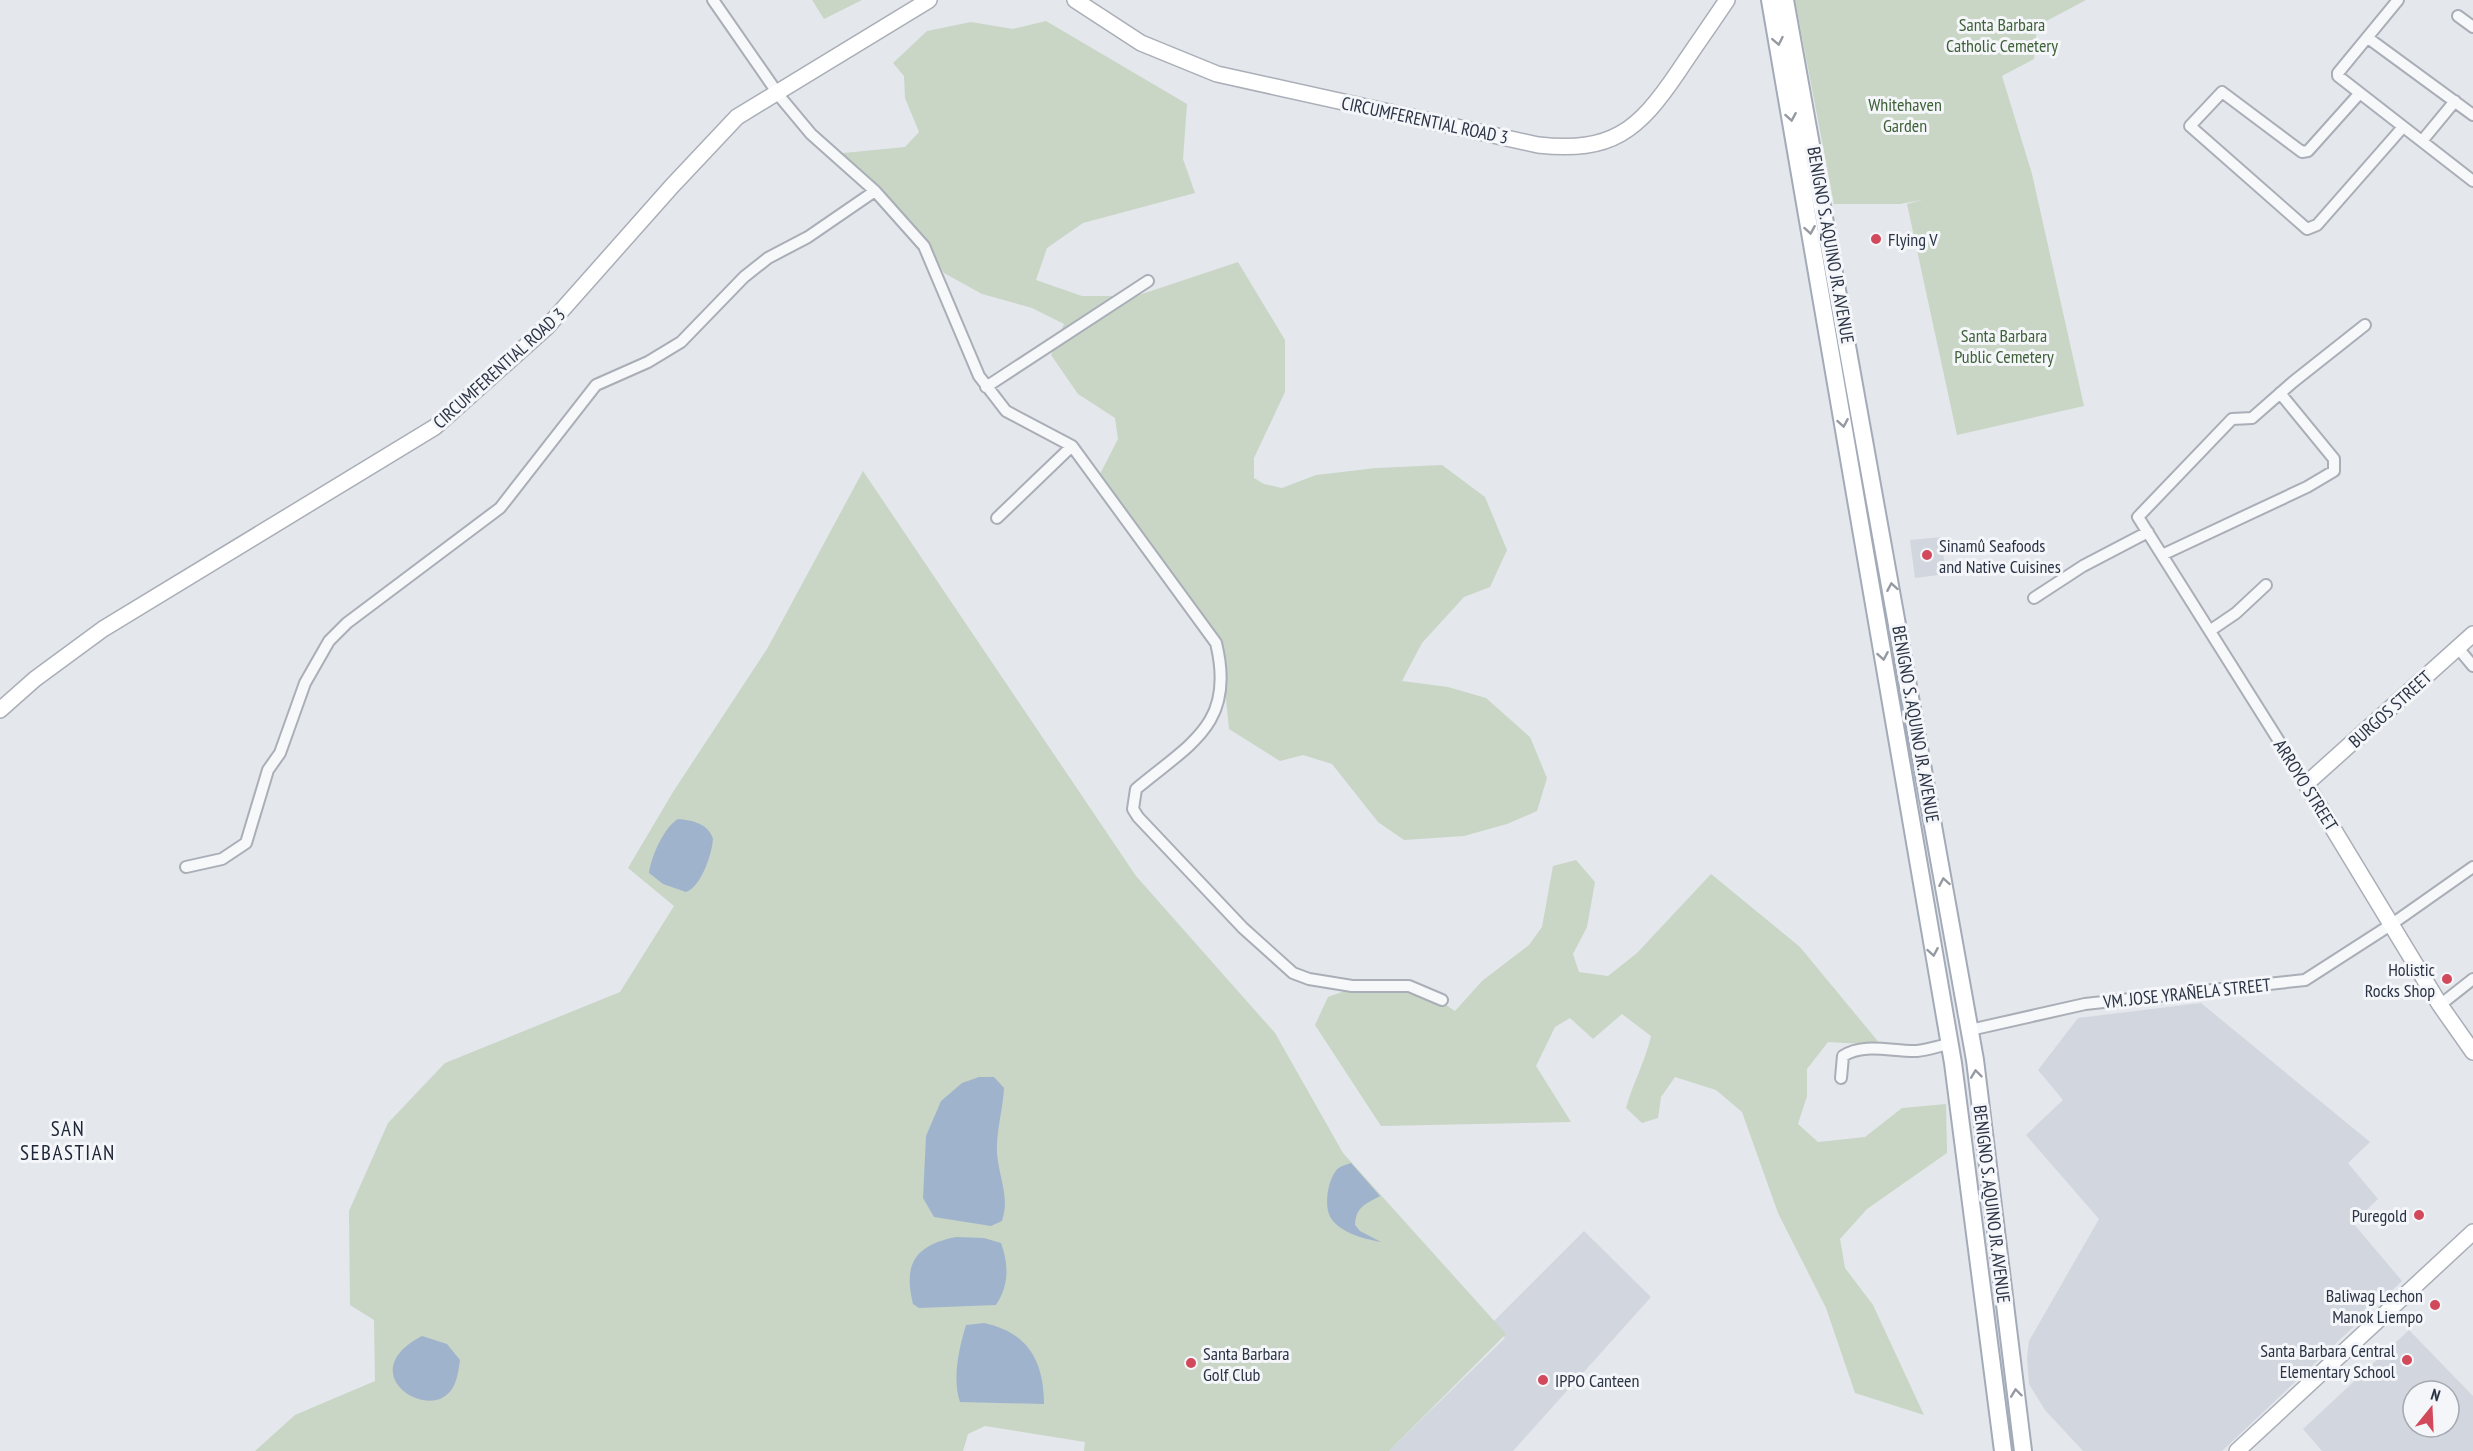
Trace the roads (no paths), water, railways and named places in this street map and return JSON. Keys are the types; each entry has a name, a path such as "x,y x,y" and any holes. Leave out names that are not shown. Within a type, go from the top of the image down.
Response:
{"main road":[{"name":"CIRCUMFERENTIAL ROAD 3","path":"0,710 35,679 103,629 435,427 547,327 672,186 737,117 929,0"},
{"name":"CIRCUMFERENTIAL ROAD 3","path":"1075,0 1141,43 1217,74 1527,142 1566,148 1590,145 1610,139 1644,117 1656,104 1727,0"},
{"name":"BENIGNO S. AQUINO JR. AVENUE","path":"1770,0 1949,1044 2003,1451"},
{"name":"BENIGNO S. AQUINO JR. AVENUE","path":"1785,0 1970,1030 2024,1451"},
{"name":"BURGOS STREET","path":"2307,784 2473,634"},
{"path":"1889,693 1910,690"},
{"name":"ARROYO STREET","path":"2307,784 2440,1005 2473,1052"},
{"path":"2236,1451 2473,1232"}],"street":[{"path":"713,0 777,92 812,134 875,191 924,246 979,376 986,387 1006,411 1072,446 1216,643 1222,666 1222,688 1209,727 1136,789 1133,809 1138,817 1243,928 1293,973 1309,980 1353,986 1409,986 1442,1000"},
{"path":"2398,0 2338,73 2338,76 2473,181"},
{"path":"2457,16 2473,27"},
{"path":"2368,38 2473,115"},
{"path":"2359,94 2308,150 2302,152 2222,92 2190,126 2307,229 2317,225 2403,127"},
{"path":"2422,141 2455,101"},
{"path":"186,867 222,859 246,843 268,770 280,753 305,683 329,641 347,623 500,508 596,385 648,362 681,342 744,277 768,258 808,237 875,191"},
{"path":"986,387 1148,281"},
{"path":"2162,555 2307,487 2334,471 2334,459 2280,393 2365,325"},
{"name":"ARROYO STREET","path":"2280,393 2249,420 2232,419 2138,518 2307,784"},
{"path":"997,518 1072,446"},
{"path":"2034,598 2083,566 2148,532"},
{"path":"2211,630 2236,613 2266,585"},
{"path":"2458,648 2473,666"},
{"name":"VM. JOSE YRAÑELA STREET","path":"1970,1030 2085,1004 2305,980 2392,924 2473,867"},
{"path":"2440,1005 2473,979"},
{"path":"1841,1078 1843,1056 1849,1052 1872,1048 1918,1051 1949,1044"}],"water":[{"path":"678,819 704,826 713,839 708,861 701,877 686,892 663,884 649,873 659,843"},
{"path":"979,1077 994,1077 1004,1088 997,1153 1005,1204 1002,1221 991,1226 934,1217 923,1198 926,1136 941,1101 962,1083"},
{"path":"1351,1163 1380,1196 1360,1210 1355,1225 1360,1231 1381,1242 1349,1233 1338,1226 1330,1216 1327,1197 1332,1177 1338,1168"},
{"path":"956,1237 984,1238 1001,1243 1006,1275 1000,1298 996,1305 919,1308 913,1304 910,1290 911,1267 915,1259 931,1245"},
{"path":"984,1323 1012,1333 1030,1350 1041,1374 1044,1404 960,1402 957,1374 959,1353 966,1325"},
{"path":"422,1336 447,1344 460,1360 455,1383 446,1396 432,1401 417,1399 404,1391 395,1380 393,1366 401,1351"}],"place":[{"name":"Flying V","path":"1876,239"},
{"name":"Sinamû Seafoods and Native Cuisines","path":"1927,555"},
{"name":"Holistic Rocks Shop","path":"2447,979"},
{"name":"Puregold","path":"2419,1215"},
{"name":"Baliwag Lechon Manok Liempo","path":"2435,1305"},
{"name":"Santa Barbara Central Elementary School","path":"2407,1360"},
{"name":"Santa Barbara Golf Club","path":"1191,1363"},
{"name":"IPPO Canteen","path":"1543,1380"}],"district":[{"name":"SAN SEBASTIAN","path":"68,1140"}],"park label":[{"name":"Santa Barbara Catholic Cemetery","path":"2002,34"},
{"name":"Whitehaven Garden","path":"1905,114"},
{"name":"Santa Barbara Public Cemetery","path":"2004,345"}]}
